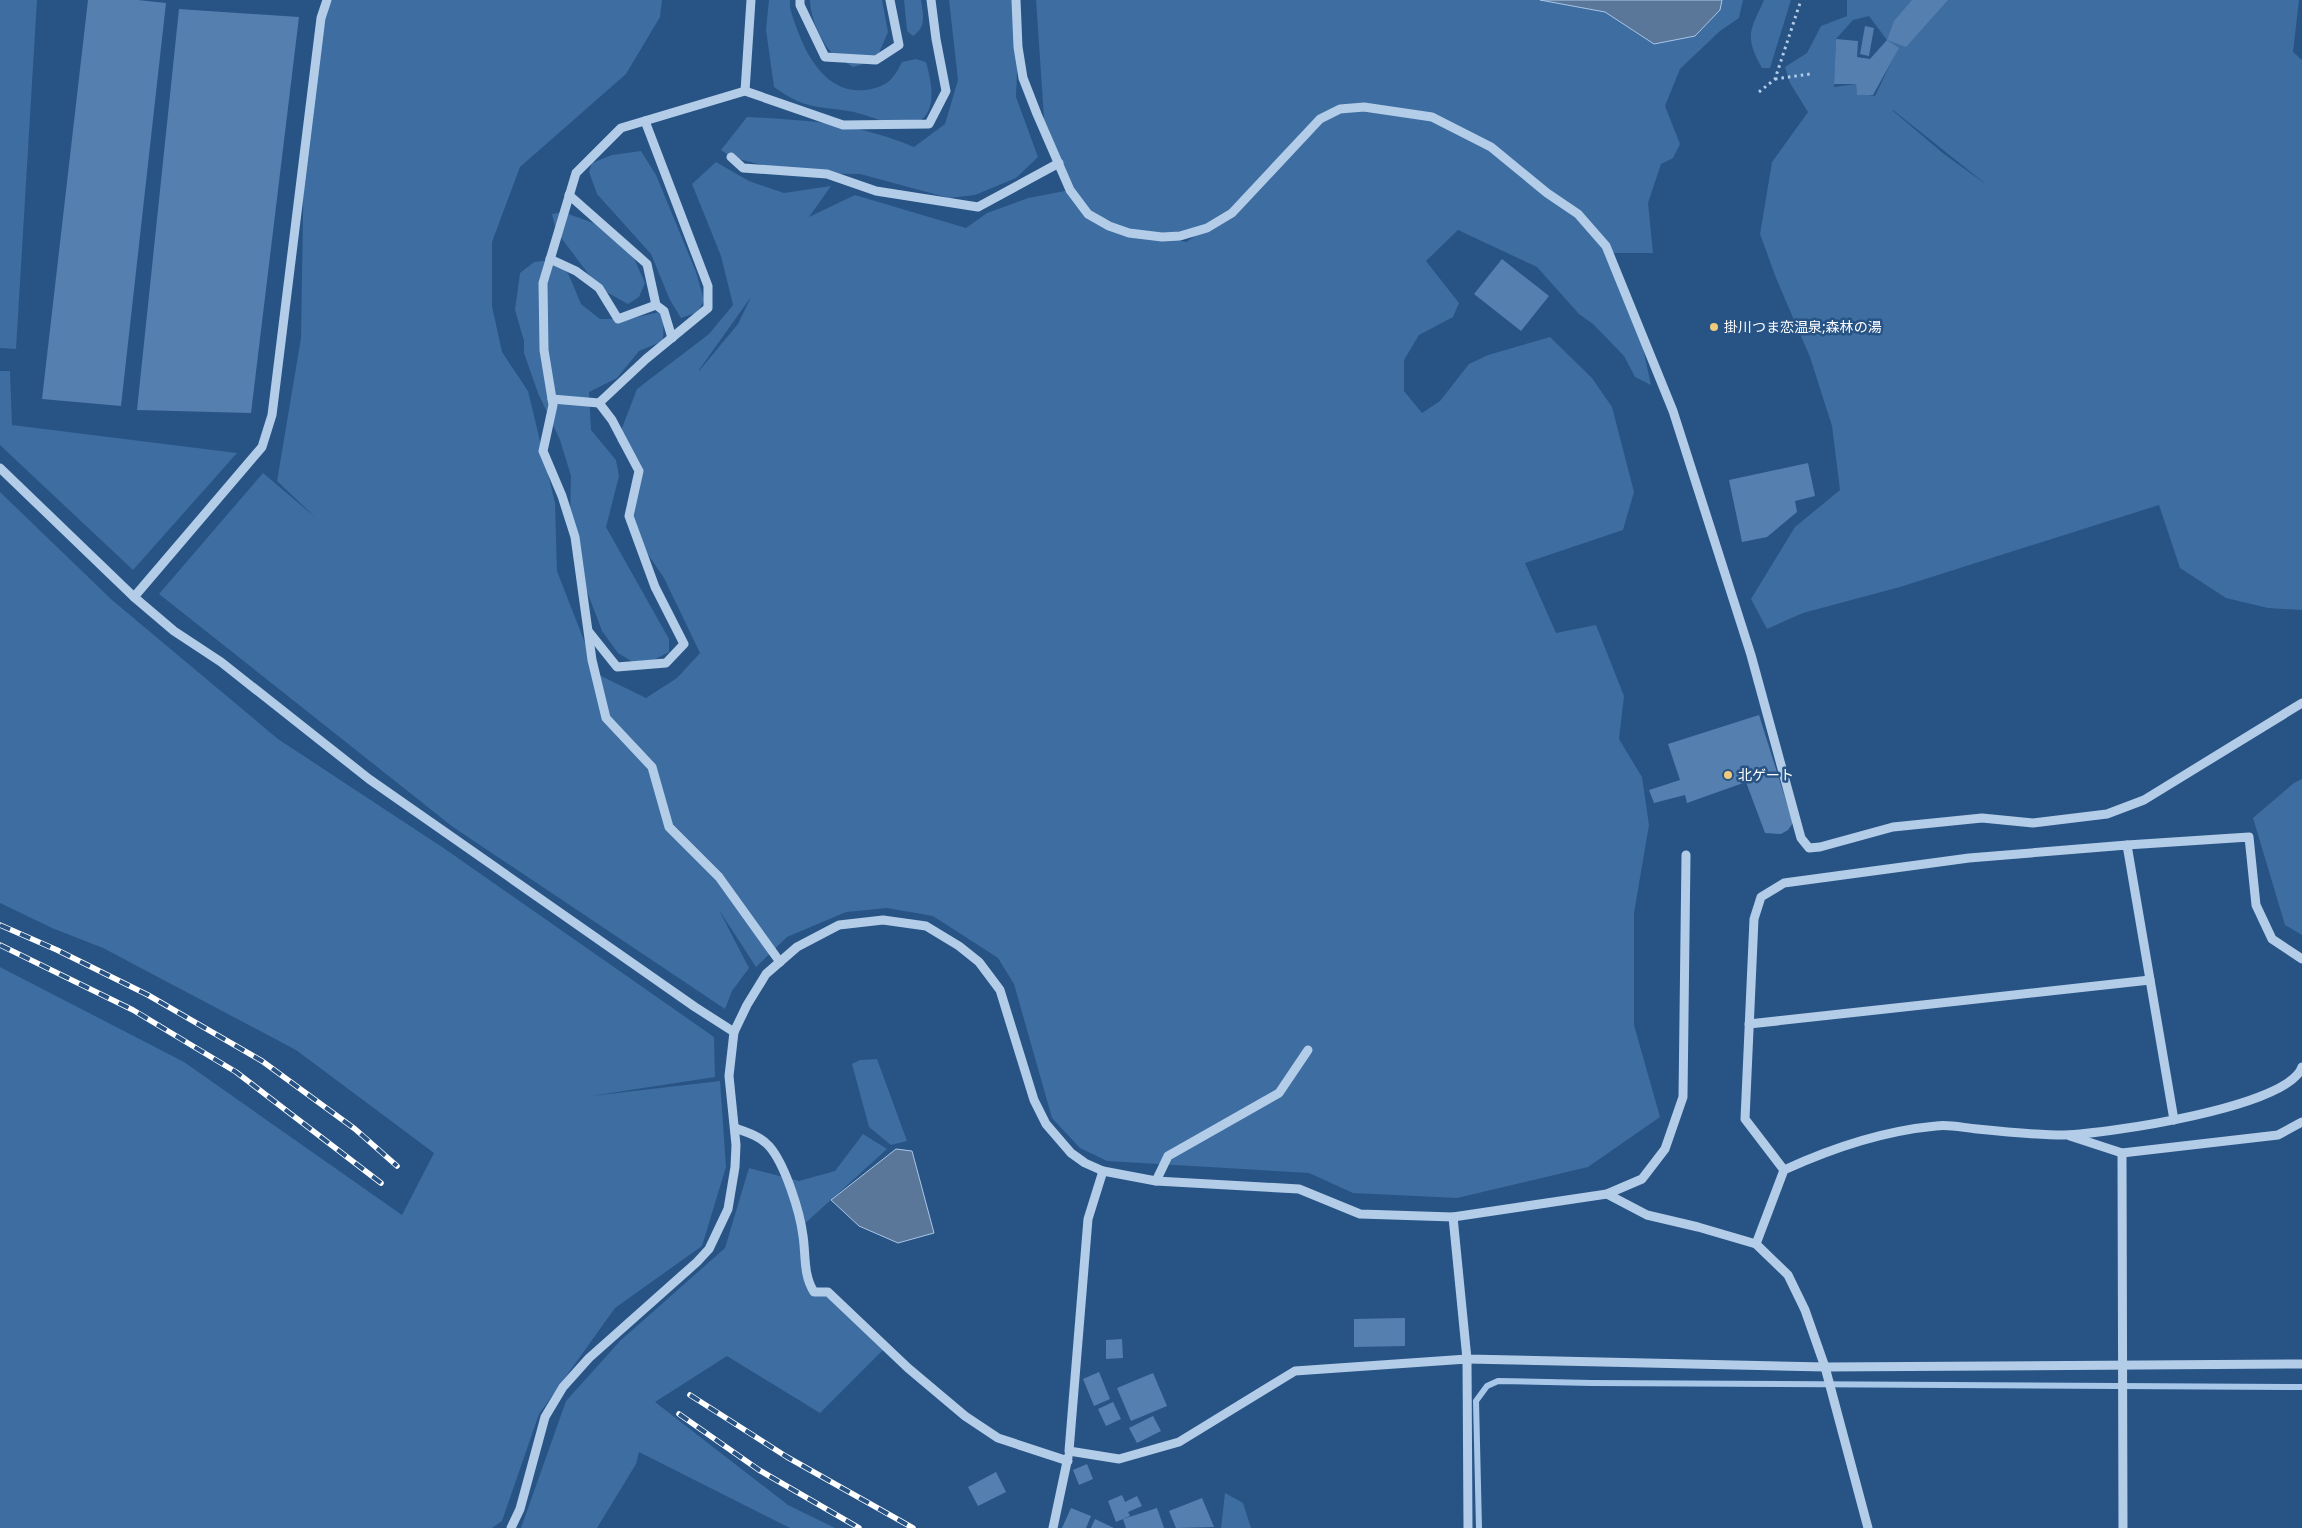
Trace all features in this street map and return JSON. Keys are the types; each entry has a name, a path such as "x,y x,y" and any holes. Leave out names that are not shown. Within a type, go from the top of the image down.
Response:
{"street":[{"path":"134,597 262,447 272,415 321,18 327,0"},
{"path":"745,91 751,0"},
{"path":"800,0 800,5 825,57 876,60 899,45 890,0"},
{"path":"780,962 719,877 669,828 652,766 606,718 592,660 575,537 562,496 543,451 553,405 544,350 543,283 576,173 621,128 745,91 843,126 929,124 946,91 931,0"},
{"path":"1016,0 1018,47 1023,78 1070,190 1088,214 1109,226 1129,233 1162,237 1180,236 1207,228 1232,213 1320,119 1340,108 1364,107 1432,117 1491,147 1547,193 1578,214 1606,246 1673,411 1751,655 1801,838 1809,848 1893,827 1982,818 2033,823 2107,814 2144,800 2302,703"},
{"path":"552,399 599,403 708,308 708,286 645,121"},
{"path":"731,157 743,168 827,174 876,191 978,207 1059,163"},
{"path":"569,195 647,264 656,304 664,311 672,338"},
{"path":"550,259 576,271 599,288 618,319 656,304"},
{"path":"589,632 617,667 666,663 684,644 655,587 629,516 639,471 612,420 599,403"},
{"path":"0,468 134,597 174,631 221,662 369,779 687,1002 734,1032"},
{"path":"1784,1170 1745,1119 1754,919 1761,897 1784,883 1969,858 2249,837 2256,904 2272,939 2302,959"},
{"path":"2127,845 2174,1120"},
{"path":"511,1528 520,1509 545,1417 563,1387 589,1358 709,1249 728,1209 735,1166 735,1128 729,1076 734,1032 747,1004 766,974 797,947 838,925 883,920 926,926 959,946 979,962 1000,990 1034,1100 1046,1124 1071,1153 1085,1163 1103,1171 1156,1181 1299,1189 1360,1214 1453,1217 1607,1194 1642,1179 1665,1149 1682,1097 1686,855"},
{"path":"1749,1024 2150,980"},
{"path":"1156,1181 1168,1156 1279,1092 1308,1050"},
{"path":"1756,1244 1784,1170 1826,1151 1876,1136 1937,1125 2065,1135 2150,1126 2213,1111 2278,1090 2300,1074 2302,1067"},
{"path":"2065,1135 2122,1153 2278,1135 2302,1122"},
{"path":"735,1128 756,1136 769,1146 789,1184 803,1234 807,1281 814,1292 828,1292 908,1368 965,1416 998,1438 1068,1456 1119,1459 1179,1442 1295,1370 1467,1360 1825,1367 2302,1364"},
{"path":"2122,1153 2121,1366 2123,1528"},
{"path":"1053,1528 1068,1456 1088,1219 1103,1171"},
{"path":"1607,1194 1647,1215 1698,1227 1756,1244 1788,1275 1805,1310 1825,1367 1868,1528"},
{"path":"1453,1217 1467,1360 1468,1528"}],"path":[{"path":"1775,79 1801,0"},
{"path":"1759,92 1775,79 1810,74"}],"shaded area":[{"path":"0,0 37,0 16,349 0,348"},
{"path":"328,0 662,0 660,17 626,74 520,167 492,242 492,306 502,352 528,391 555,503 557,571 597,674 646,698 677,678 700,653 664,578 626,522 637,496 639,479 633,463 617,441 637,389 709,334 733,305 721,256 692,184 716,162 749,181 784,193 831,186 809,217 855,195 966,228 987,213 1028,198 1070,190 1045,132 1036,0 1743,0 1739,18 1720,31 1680,69 1665,106 1680,144 1673,158 1661,164 1648,203 1653,253 1610,253 1638,326 1651,385 1635,377 1624,356 1593,324 1579,314 1537,267 1458,230 1426,261 1459,303 1453,317 1419,335 1404,360 1404,391 1422,413 1440,401 1469,364 1488,355 1550,337 1592,378 1612,407 1634,492 1623,530 1525,563 1556,633 1596,625 1624,696 1619,739 1642,777 1649,825 1634,913 1634,1025 1660,1117 1588,1167 1457,1198 1353,1193 1309,1173 1107,1161 1080,1148 1052,1118 1014,984 998,958 933,916 887,908 846,912 787,937 756,967 719,910 749,968 732,991 725,1009 453,827 159,594 263,473 315,517 277,481 301,338 304,153","holes":["1207,228 1186,242 1163,237","751,297 738,324 699,371 699,370"]},
{"path":"769,0 790,0 792,15 807,52 822,73 841,87 852,90 865,90 879,87 896,74 902,62 916,59 926,62 932,93 928,111 923,118 915,123 898,125 854,112 804,104 774,87 766,30"},
{"path":"810,0 882,0 888,32 876,60 853,67 833,54 824,43 817,29 810,7"},
{"path":"904,0 921,0 922,25 913,36 907,31"},
{"path":"949,0 1017,0 1016,97 1038,157 1016,178 975,195 949,198 860,174 793,173 731,157 721,150 747,117 832,124 872,133 914,147 945,124 958,80"},
{"path":"1540,0 1722,0 1720,10 1695,36 1654,44 1605,12"},
{"path":"1764,0 1791,0 1770,68 1762,68 1751,41 1752,27"},
{"path":"1847,0 2299,0 2293,52 2302,60 2302,610 2268,608 2226,598 2180,568 2159,505 1900,587 1803,613 1767,629 1751,599 1795,527 1840,490 1832,426 1810,357 1776,278 1760,234 1772,162 1808,112 1790,83 1785,67 1807,53 1821,26 1847,16","holes":["1869,16 1887,40 1898,48 1875,96 1857,93 1856,84 1834,87 1836,39 1853,20","1893,110 1987,185 1944,154"]},
{"path":"641,151 656,175 696,272 704,300 698,312 681,318 670,300 651,254 597,194 589,172 592,163 612,155"},
{"path":"563,212 596,224 633,256 645,283 639,297 628,304 599,288 556,231 552,214"},
{"path":"552,260 568,273 581,304 600,319 629,319 664,311 663,341 639,351 617,378 589,392 591,430 616,460 619,476 606,527 669,639 669,652 652,661 636,664 618,653 602,631 585,586 570,515 571,476 560,440 538,393 524,353 524,341 515,310 520,273 534,262"},
{"path":"0,371 10,371 12,425 237,453 133,570 0,445"},
{"path":"0,492 112,600 278,739 445,849 714,1037 715,1077 591,1096 720,1081 726,1167 702,1246 615,1308 539,1414 502,1521 492,1528 0,1528 0,967 184,1062 402,1215 434,1153 296,1050 103,948 52,928 0,903"},
{"path":"2302,779 2302,935 2285,925 2253,818 2294,783"},
{"path":"877,1059 907,1141 891,1145 869,1127 852,1064 860,1060"},
{"path":"863,1134 887,1149 801,1227 814,1292 836,1300 886,1347 820,1413 727,1356 655,1402 788,1505 835,1528 790,1528 639,1452 636,1464 597,1528 521,1528 566,1401 620,1341 725,1248 749,1168 799,1181 835,1171"},
{"path":"896,1149 912,1151 934,1233 898,1243 859,1226 831,1200"},
{"path":"1225,1493 1243,1503 1251,1528 1221,1528"}],"building":[{"path":"88,0 138,0 166,3 121,406 42,399"},
{"path":"1912,0 1948,0 1906,47 1887,40 1894,21"},
{"path":"179,9 299,17 251,413 137,410"},
{"path":"1865,26 1874,28 1869,56 1860,54"},
{"path":"1836,39 1858,41 1857,57 1870,59 1887,40 1899,48 1873,95 1857,95 1856,84 1834,84"},
{"path":"1502,259 1549,296 1521,331 1474,294"},
{"path":"1808,463 1815,496 1795,501 1797,512 1767,537 1742,542 1729,480"},
{"name":"北ゲート","path":"1759,715 1793,823 1788,830 1781,834 1765,833 1746,782 1687,803 1685,795 1654,803 1649,790 1680,780 1668,744"},
{"path":"1405,1318 1405,1346 1354,1347 1354,1319"},
{"path":"1122,1339 1123,1358 1106,1359 1106,1340"},
{"path":"1099,1372 1110,1399 1094,1406 1083,1379"},
{"path":"1153,1373 1167,1406 1131,1421 1117,1388"},
{"path":"1113,1402 1121,1419 1106,1426 1098,1409"},
{"path":"1153,1416 1161,1431 1137,1443 1129,1428"},
{"path":"1087,1464 1093,1479 1079,1485 1073,1470"},
{"path":"996,1472 1006,1492 978,1506 968,1487"},
{"path":"1122,1495 1125,1502 1137,1496 1142,1506 1128,1512 1130,1516 1116,1522 1108,1501"},
{"path":"1202,1498 1214,1527 1176,1528 1169,1511"},
{"path":"1071,1508 1091,1516 1086,1528 1062,1528"},
{"path":"1157,1508 1164,1528 1126,1528 1123,1519"},
{"path":"1095,1519 1114,1528 1091,1528"}],"waterway":[{"path":"1479,1528 1476,1401 1487,1386 1498,1381 2302,1387"}],"railway":[{"path":"0,925 57,950 148,995 262,1061 355,1129 397,1166"},
{"path":"0,945 133,1010 236,1072 381,1183"},
{"path":"690,1395 787,1457 913,1528"},
{"path":"679,1414 759,1470 859,1528"}],"place":[{"name":"掛川つま恋温泉;森林の湯","path":"1714,327"},
{"name":"北ゲート","path":"1728,775"}]}
